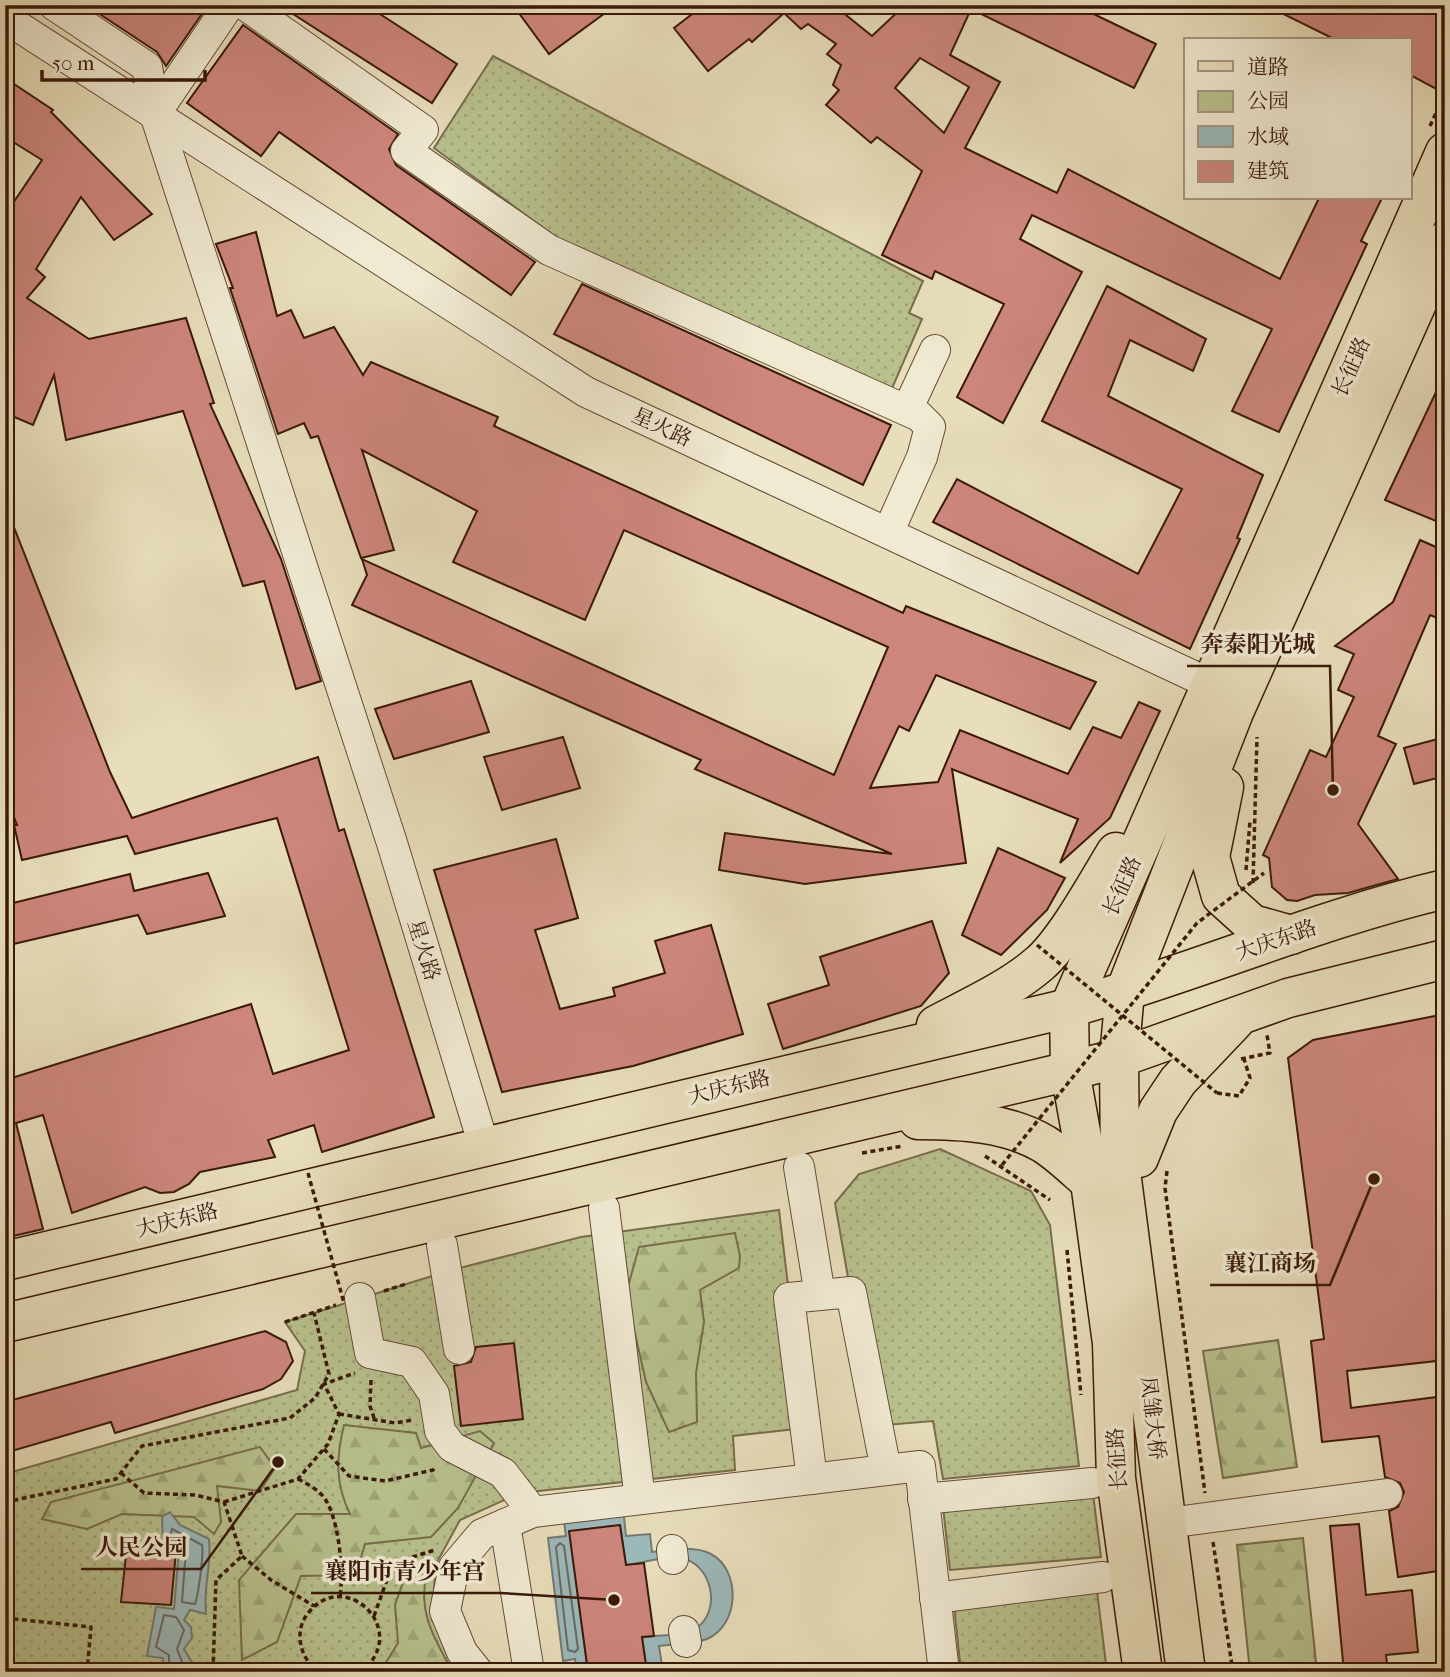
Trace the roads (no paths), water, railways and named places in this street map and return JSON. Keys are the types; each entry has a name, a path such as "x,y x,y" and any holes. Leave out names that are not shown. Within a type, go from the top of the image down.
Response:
{"main road":[{"name":"长征路","path":"1129,1167 1070,1071 1069,1008 1445,152"},
{"name":"长征路","path":"1143,1672 1116,1478 1111,1343 1129,1167 1119,1071 1124,1004 1245,722 1445,241"},
{"path":"892,1048 984,999 1040,963 1077,914 1124,839 1167,758 1231,615 1255,584"},
{"path":"1245,722 1232,745 1210,857 1221,896 1252,923 1291,935"},
{"name":"大庆东路","path":"5,1261 892,1048 1069,1008 1124,1004 1291,935 1378,905 1445,889"},
{"path":"863,1137 1070,1071 1119,1071 1241,1015 1288,998 1445,959"},
{"path":"5,1323 863,1137 955,1120 1000,1127 1044,1144 1129,1167 1158,1111 1178,1081 1241,1015"},
{"name":"凤雏大桥","path":"1129,1167 1174,1508 1185,1672"},
{"name":"凤雏大桥","path":"1111,1343 1174,1508 1164,1672"},
{"path":"1174,1508 1203,1672"}],"street":[{"path":"54,5 147,67 155,114"},
{"path":"155,114 229,5"},
{"path":"245,5 423,130 407,151 549,250 919,416 930,427 922,457 888,533"},
{"name":"星火路","path":"5,18 586,392 1202,680"},
{"name":"星火路","path":"155,114 392,843 484,1146"},
{"path":"906,410 935,350"},
{"path":"799,1167 820,1296"},
{"path":"604,1208 640,1499"},
{"path":"442,1245 459,1349"},
{"path":"812,1479 789,1298 851,1293 886,1470"},
{"path":"352,1301 370,1353 412,1362 434,1394 440,1431 452,1447 503,1473 533,1512"},
{"path":"478,1672 462,1652 445,1611 454,1567 482,1534 533,1512 920,1466 944,1672"},
{"path":"923,1499 1092,1483"},
{"path":"1174,1508 1387,1494"},
{"path":"505,1524 529,1672"},
{"path":"935,1598 1104,1577"}],"water":[{"path":"623,1507 626,1536 650,1534 652,1552 682,1549 704,1551 721,1562 732,1584 731,1610 718,1632 707,1639 659,1646 663,1672 647,1672 642,1637 684,1633 695,1629 704,1621 711,1600 706,1578 700,1568 680,1558 626,1565 620,1525 570,1531 588,1672 577,1672 575,1659 563,1661 548,1538 566,1536 563,1515"},
{"path":"170,1512 180,1525 209,1539 206,1614 190,1610 184,1620 191,1627 192,1638 184,1649 193,1664 193,1672 162,1672 163,1658 147,1656 156,1607 174,1609 179,1550 163,1544 162,1517"}],"place":[{"name":"奔泰阳光城","path":"1333,790"},
{"name":"襄江商场","path":"1374,1179"},
{"name":"人民公园","path":"278,1462"},
{"name":"襄阳市青少年宫","path":"614,1600"}]}
